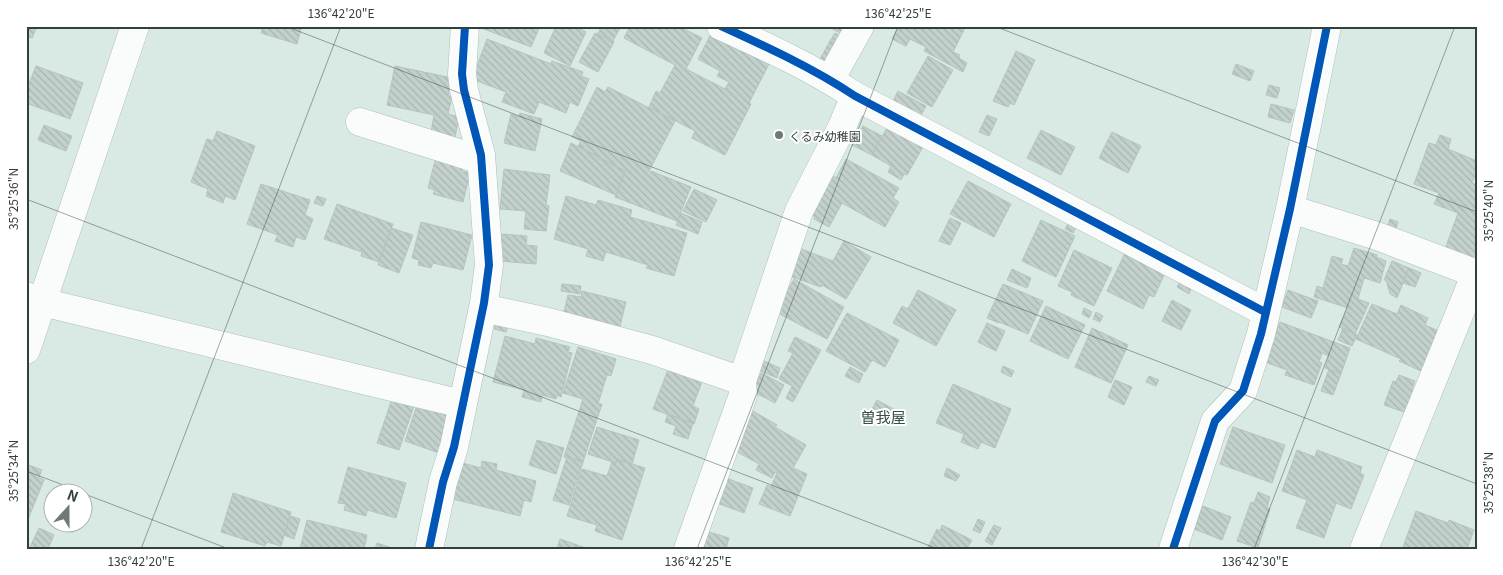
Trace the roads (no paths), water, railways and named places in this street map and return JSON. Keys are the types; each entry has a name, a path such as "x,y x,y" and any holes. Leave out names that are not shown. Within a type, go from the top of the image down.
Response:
{"street":[{"path":"26,350 34,299 135,26"},
{"path":"429,549 483,308 488,265 481,160 462,74 465,26"},
{"path":"721,26 830,80 855,96 1265,312"},
{"path":"830,80 860,26"},
{"path":"1173,549 1215,421 1243,392 1261,334 1290,209 1327,26"},
{"path":"688,549 743,395 742,381 799,211 841,129 855,96"},
{"path":"360,122 481,160"},
{"path":"1290,209 1377,236 1476,274 1364,549"},
{"path":"34,299 462,404"},
{"path":"483,308 548,322 642,348 742,381"}],"place":[{"name":"くるみ幼稚園","path":"779,135"}],"district":[{"name":"曽我屋","path":"883,416"}]}
